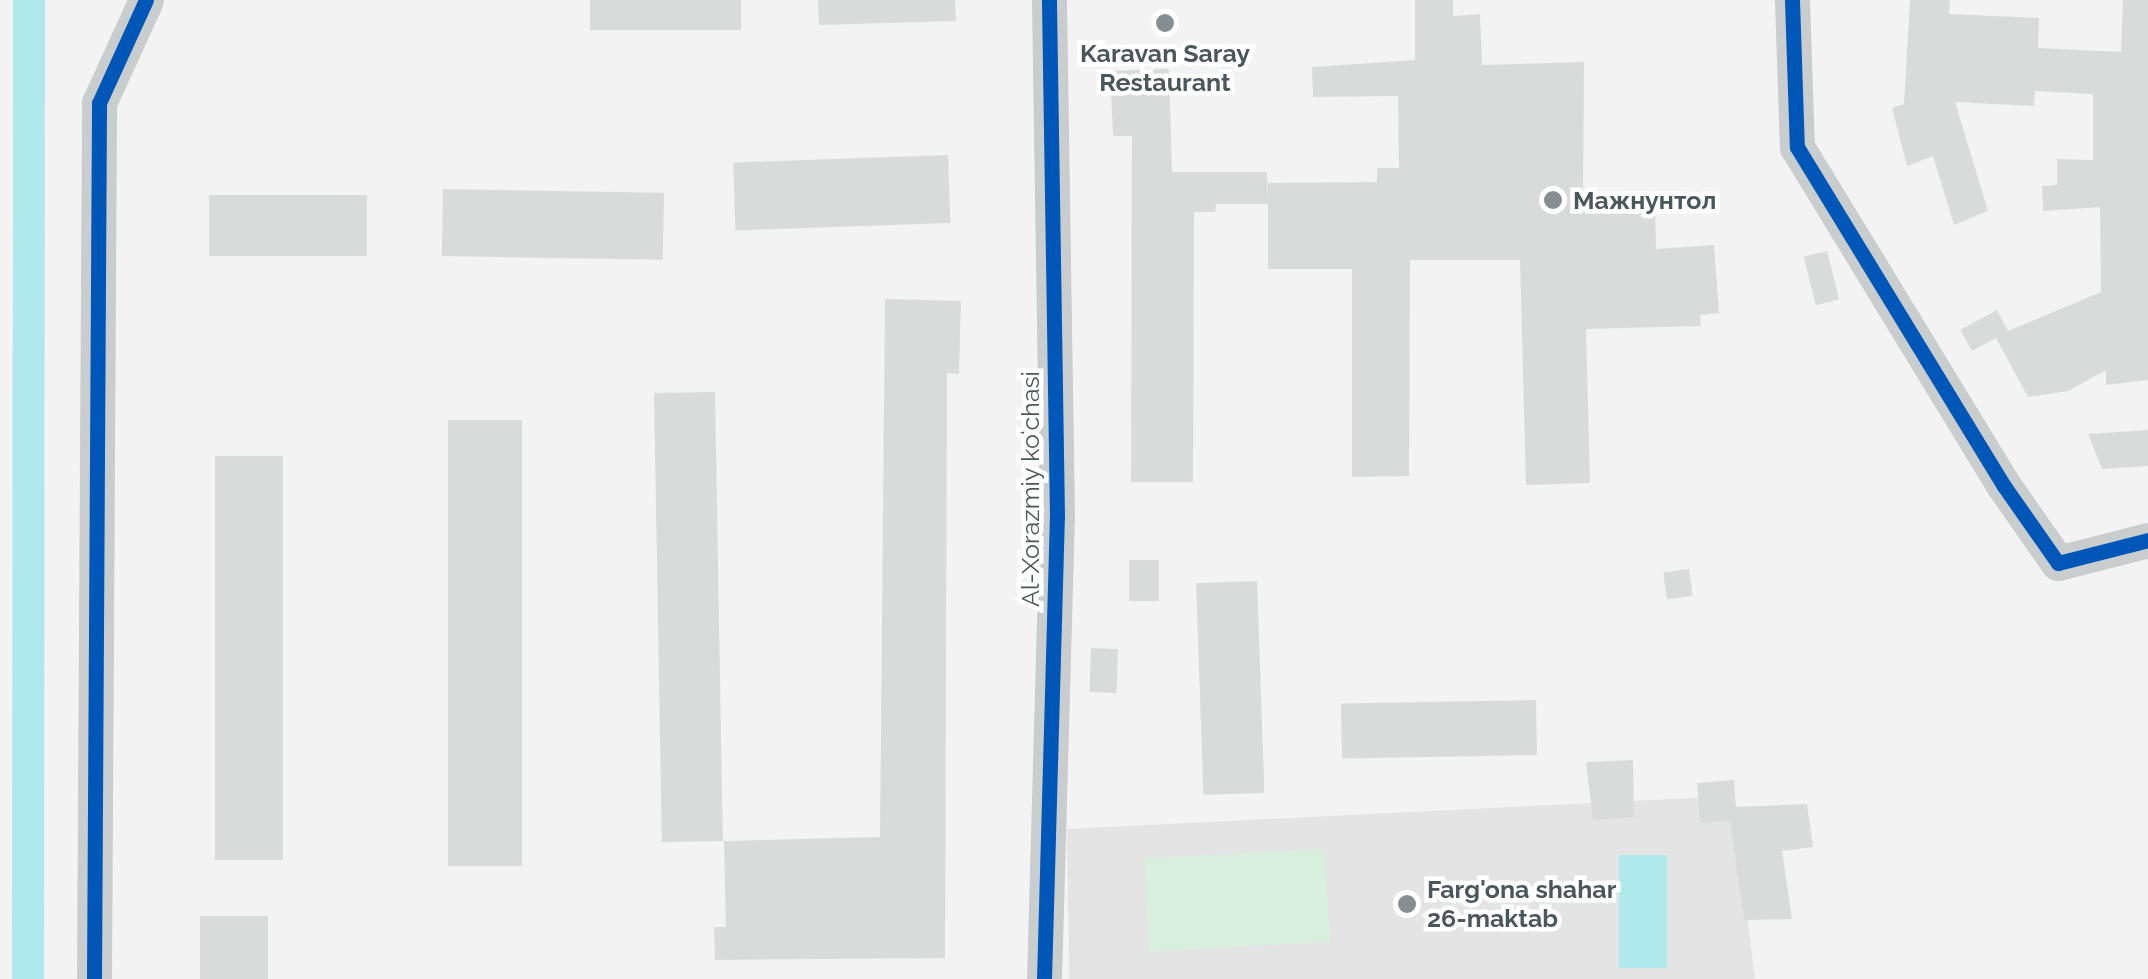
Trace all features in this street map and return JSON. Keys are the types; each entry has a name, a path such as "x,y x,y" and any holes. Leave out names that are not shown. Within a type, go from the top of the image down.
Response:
{"street":[{"path":"94,979 99,103 146,0"},
{"name":"Al-Xorazmiy koʻchasi","path":"1044,979 1057,516 1049,0"},
{"path":"1792,0 1796,147 2004,486 2058,563 2148,540"}],"shaded area":[{"name":"Farg'ona shahar 26-maktab","path":"1733,796 1755,979 1069,979 1067,829"}],"green space":[{"path":"1325,849 1330,942 1149,951 1144,858"}],"water":[{"path":"1619,855 1667,855 1667,968 1619,968"}],"building":[{"path":"590,0 741,0 741,30 590,30"},
{"path":"818,0 955,0 956,21 819,25"},
{"path":"1415,0 1453,0 1453,16 1480,14 1482,65 1584,62 1583,204 1655,203 1656,249 1714,245 1719,313 1700,315 1701,326 1586,329 1590,483 1526,485 1520,260 1410,260 1409,476 1352,477 1352,269 1268,269 1268,204 1216,204 1215,212 1194,212 1193,482 1131,482 1132,136 1113,136 1110,71 1169,69 1172,172 1267,172 1268,199 1268,183 1377,182 1377,168 1399,168 1398,96 1313,97 1312,67 1415,60"},
{"path":"1910,0 1950,0 1949,14 2039,18 2038,48 2121,52 2123,0 2148,0 2148,380 2106,385 2106,370 2068,391 2028,397 1996,338 1972,351 1960,330 1997,310 2008,331 2101,292 2100,207 2043,211 2042,186 2057,185 2057,159 2093,160 2093,94 2035,91 2034,106 1955,102 1988,211 1954,225 1933,156 1907,166 1892,108 1904,104"},
{"path":"948,155 950,223 736,230 733,163"},
{"path":"443,189 664,193 663,260 442,256"},
{"path":"209,195 367,195 367,256 209,256"},
{"path":"1827,251 1839,300 1816,305 1804,257"},
{"path":"885,299 961,301 959,374 947,373 945,958 715,960 714,927 726,927 724,841 880,837"},
{"path":"715,392 723,841 662,842 654,393"},
{"path":"448,420 522,420 522,866 448,866"},
{"path":"2148,430 2148,466 2102,469 2088,434"},
{"path":"215,456 283,456 283,860 215,860"},
{"path":"1129,560 1159,560 1159,601 1129,601"},
{"path":"1689,569 1693,596 1667,599 1663,573"},
{"path":"1257,581 1264,793 1203,795 1196,583"},
{"path":"1091,648 1118,649 1116,693 1089,692"},
{"path":"1536,700 1537,755 1342,758 1341,703"},
{"path":"1633,760 1634,817 1593,820 1586,762"},
{"path":"1734,780 1736,807 1807,804 1813,847 1782,851 1792,919 1744,920 1730,821 1700,823 1697,783"},
{"path":"200,916 268,916 268,979 200,979"}],"waterway":[{"path":"28,979 29,0"}],"cycle path":[{"path":"94,979 99,103 146,0"},
{"path":"1044,979 1057,517 1049,0"},
{"path":"1792,0 1797,147 2004,486 2058,563 2148,540"}],"place":[{"name":"Karavan Saray Restaurant","path":"1165,23"},
{"name":"Мажнунтол","path":"1553,200"},
{"name":"Farg'ona shahar 26-maktab","path":"1407,904"}]}
